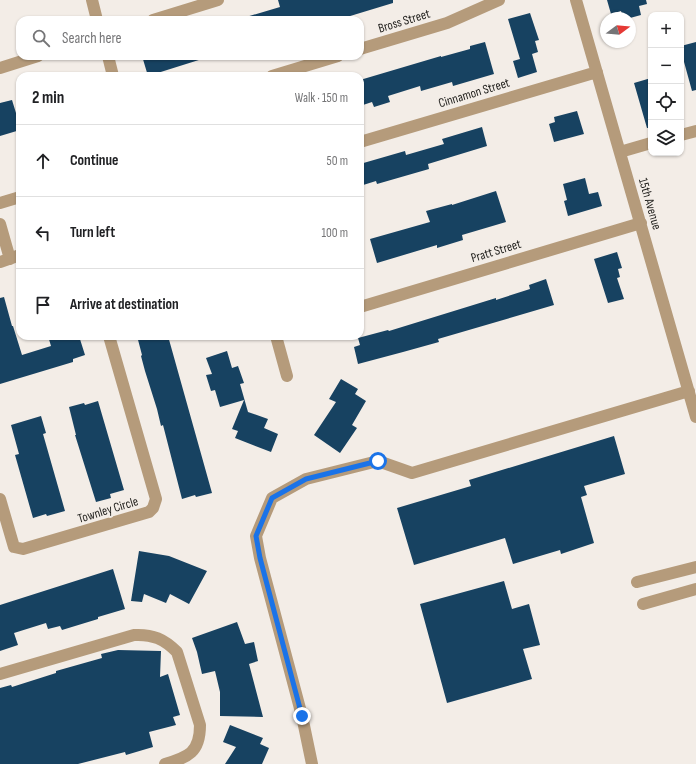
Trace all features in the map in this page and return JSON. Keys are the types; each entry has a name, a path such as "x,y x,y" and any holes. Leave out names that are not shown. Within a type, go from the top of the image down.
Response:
{"street":[{"path":"92,0 97,16"},
{"path":"166,16 218,0"},
{"name":"Bross Street","path":"364,48 447,23 499,0"},
{"name":"15th Avenue","path":"576,0 696,417"},
{"path":"0,68 25,60"},
{"path":"109,60 112,72"},
{"path":"285,72 325,60"},
{"name":"Cinnamon Street","path":"364,141 597,72"},
{"path":"684,134 696,130"},
{"path":"620,152 648,144"},
{"path":"0,203 16,198"},
{"name":"Pratt Street","path":"364,306 641,223"},
{"path":"0,224 10,258"},
{"name":"Townley Circle","path":"0,499 14,547 24,549 149,512 152,508 156,498 110,340"},
{"path":"277,340 287,376"},
{"path":"312,764 302,716 260,558 256,536 272,498 306,479 378,461 412,473 689,391"},
{"path":"637,582 696,566"},
{"path":"643,604 696,589"},
{"path":"0,674 134,635 142,634 159,638 177,652 200,725 200,735 193,751 183,759 165,764"}],"building":[{"path":"278,0 393,0 393,3 350,16 249,16 280,7"},
{"path":"607,0 646,0 647,4 639,6 641,15 636,16 636,12 610,12"},
{"path":"530,13 539,40 535,41 538,52 532,54 537,72 518,78 513,61 520,59 508,19"},
{"path":"485,42 494,74 453,86 452,82 421,91 420,86 388,96 390,102 374,107 372,102 364,105 364,79 470,49 470,46"},
{"path":"696,42 696,90 692,91 684,62 684,45"},
{"path":"143,60 199,60 161,72 147,72"},
{"path":"648,79 648,128 647,128 634,83"},
{"path":"12,100 16,113 16,131 0,136 0,103"},
{"path":"577,111 584,134 554,142 549,124 555,122 554,117"},
{"path":"482,127 487,146 428,164 429,169 377,184 376,181 364,185 364,163 405,151 406,155 444,144 442,139"},
{"path":"585,178 589,194 598,192 602,206 568,216 564,201 567,200 563,184"},
{"path":"496,191 506,222 462,235 463,240 437,248 437,245 377,263 370,239 430,222 426,211 452,205"},
{"path":"617,252 622,268 618,269 620,277 617,278 624,299 608,303 594,259"},
{"path":"546,279 554,305 438,339 439,342 358,364 354,347 360,345 359,340 364,340 364,336 389,331 496,298 496,300 530,289 529,285"},
{"path":"4,297 16,340 17,340 22,355 51,346 49,340 80,340 85,355 73,359 73,362 0,384 0,298"},
{"path":"138,340 169,340 212,493 196,497 195,495 182,499 163,425 161,426 145,371"},
{"path":"227,351 232,368 238,366 244,383 240,384 248,412 268,419 264,428 278,434 271,452 235,438 238,431 232,429 244,400 220,407 215,390 211,391 206,375 212,374 206,358"},
{"path":"341,379 358,389 355,394 366,401 352,425 357,428 340,453 314,435 336,402 329,399"},
{"path":"98,401 124,490 110,494 111,498 96,502 75,435 69,407 84,403 85,405"},
{"path":"41,416 46,433 43,434 65,511 33,518 15,455 19,454 11,425"},
{"path":"614,436 625,474 584,486 587,495 581,497 594,543 561,554 560,550 513,564 505,538 414,565 397,508 471,486 469,480"},
{"path":"139,551 169,556 207,571 189,604 170,594 166,603 144,594 142,602 131,601"},
{"path":"113,569 125,609 62,630 60,626 48,629 46,623 14,633 18,645 0,651 0,605"},
{"path":"504,581 512,609 529,604 540,645 523,649 532,679 447,703 420,604"},
{"path":"237,622 245,644 254,642 258,661 249,664 263,717 220,716 220,692 215,671 202,674 192,638"},
{"path":"118,650 161,651 160,677 168,674 180,715 173,717 176,725 149,732 153,747 126,755 125,752 78,764 0,764 0,688 11,685 12,687 56,673 56,671 102,658 101,654"},
{"path":"230,725 263,738 260,744 269,748 262,764 225,764 236,747 223,742"}],"route":[{"path":"302,716 260,558 256,536 272,498 306,479 378,461"}]}
